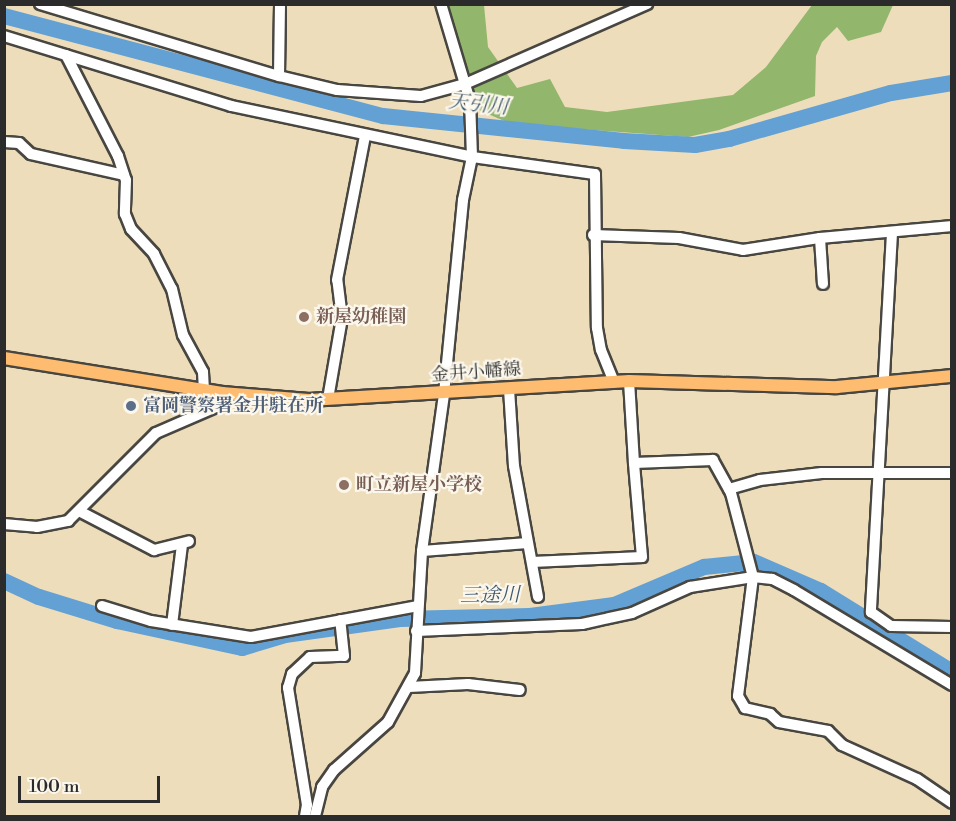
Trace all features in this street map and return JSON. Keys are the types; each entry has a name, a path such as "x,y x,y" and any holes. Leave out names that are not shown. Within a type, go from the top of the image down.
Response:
{"main road":[{"name":"金井小幡線","path":"4,358 222,393 328,399 444,394 629,381 792,389 951,376"}],"street":[{"path":"40,4 279,76 337,90 392,95 443,93 631,7 647,4"},
{"path":"279,76 280,4"},
{"path":"315,816 322,788 334,770 388,722 410,687 415,673 417,606 422,551 444,394 463,200 472,157 470,101 441,4"},
{"path":"4,36 231,106 365,136 460,151 472,157 595,174 593,235 597,328 600,351 614,382"},
{"path":"66,55 83,83 124,175 125,214 130,229 154,254 172,289 183,335 203,372 204,389"},
{"path":"328,399 342,318 337,280 365,136"},
{"path":"4,142 18,143 31,154 124,175"},
{"path":"593,235 678,238 743,250 820,238 951,226"},
{"path":"892,233 871,612 891,626 951,627"},
{"path":"820,238 823,284"},
{"path":"532,562 642,557 629,381"},
{"path":"509,389 514,466 538,597"},
{"path":"4,524 54,526 68,521 156,432 216,407 222,393"},
{"path":"634,463 708,458 729,489 753,577 738,696 746,708 770,714 779,722 828,730 842,745 917,779 951,803"},
{"path":"729,489 760,480 879,472 951,473"},
{"path":"79,511 154,550 186,543 172,625"},
{"path":"422,551 528,543"},
{"path":"416,630 582,624 632,613 690,587 753,577 772,579 794,590 951,685"},
{"path":"102,606 172,625 251,637 417,606"},
{"path":"304,816 307,805 288,688 292,674 310,657 344,656 340,620"},
{"path":"410,687 468,684 520,690"}],"green space":[{"path":"445,5 484,5 488,47 517,88 550,79 565,107 607,112 733,95 766,67 812,5 893,5 881,32 848,41 837,27 822,42 816,56 815,96 719,130 688,137 511,124 479,110"}],"waterway":[{"name":"天引川","path":"4,16 383,116 624,141 695,145 729,139 891,93 952,83"},
{"name":"三途川","path":"4,581 39,597 117,621 242,648 285,635 400,619 530,616 614,605 704,567 754,562 821,591 952,672"}],"place":[{"name":"新屋幼稚園","path":"304,317"},
{"name":"富岡警察署金井駐在所","path":"131,406"},
{"name":"町立新屋小学校","path":"344,485"}]}
